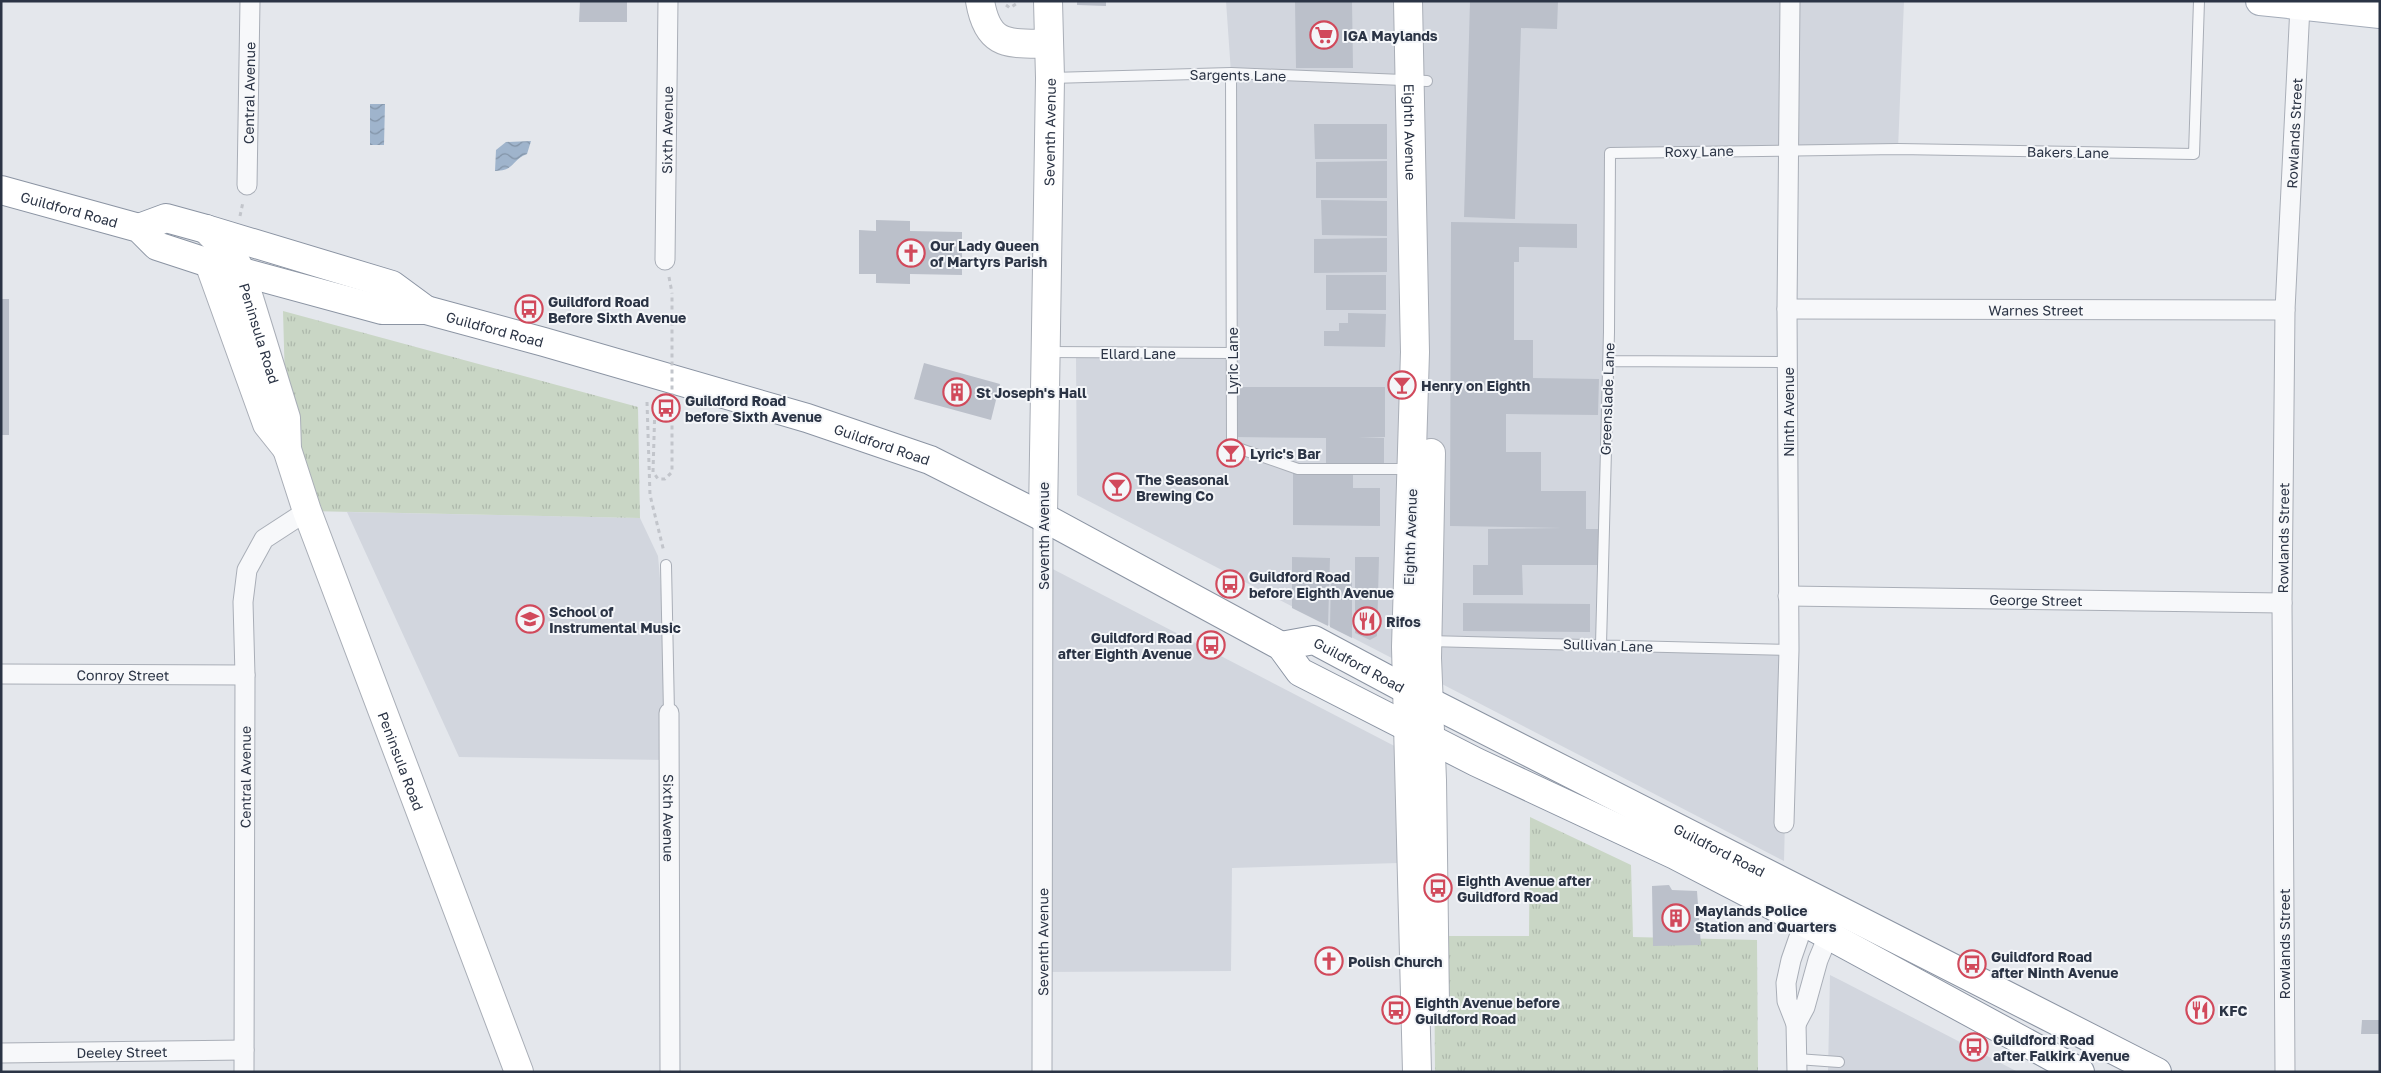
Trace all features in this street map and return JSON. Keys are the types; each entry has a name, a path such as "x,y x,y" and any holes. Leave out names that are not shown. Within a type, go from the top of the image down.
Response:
{"main road":[{"path":"980,1 985,24 992,34 1012,43 1049,44"},
{"name":"Seventh Avenue","path":"1043,517 1044,352 1050,78 1048,1"},
{"name":"Eighth Avenue","path":"1408,1 1419,81"},
{"name":"Eighth Avenue","path":"1417,696 1428,641 1422,469 1415,352 1419,81 1427,1"},
{"path":"2260,1 2380,14"},
{"name":"Guildford Road","path":"1,190 139,228 157,246 209,263 382,310 426,310 807,418 930,460 1043,517 1281,646 1300,672 1476,762 1675,856 1804,922 2073,1070"},
{"name":"Guildford Road","path":"139,228 166,218 206,229 392,286 426,310"},
{"name":"Peninsula Road","path":"206,229 234,258 241,272 286,418 286,449"},
{"name":"Peninsula Road","path":"209,263 267,424 286,449 307,511 519,1072"},
{"name":"Eighth Avenue","path":"1422,469 1406,647 1417,696 1435,1072"},
{"name":"Guildford Road","path":"1281,646 1314,640 1417,696 1814,896 2156,1072"},
{"name":"Eighth Avenue","path":"1417,1072 1419,732"}],"street":[{"name":"Central Avenue","path":"247,185 250,1"},
{"name":"Sixth Avenue","path":"665,260 668,1"},
{"name":"Ninth Avenue","path":"1784,823 1789,650 1787,309 1790,1"},
{"name":"Rowlands Street","path":"2285,1072 2282,603 2285,310 2300,6"},
{"name":"Warnes Street","path":"1787,309 2285,310"},
{"name":"Central Avenue","path":"244,1072 245,675 243,602 247,570 264,539 307,511"},
{"name":"Seventh Avenue","path":"1042,1072 1043,517"},
{"name":"George Street","path":"1788,596 2282,603"},
{"name":"Conroy Street","path":"1,674 245,675"},
{"name":"Sixth Avenue","path":"670,713 670,1072"},
{"path":"1797,1066 1796,1024 1787,1000 1786,983 1790,960 1814,896"},
{"path":"1796,1024 1805,1007 1813,976 1839,909"},
{"name":"Deeley Street","path":"1,1053 244,1050"}],"lane":[{"name":"Bakers Lane","path":"1789,149 2194,154 2199,1"},
{"name":"Sargents Lane","path":"1050,78 1231,73 1419,81"},
{"name":"Lyric Lane","path":"1231,73 1232,446 1298,469 1422,469"},
{"name":"Roxy Lane","path":"1610,153 1789,149"},
{"name":"Greenslade Lane","path":"1601,644 1608,361 1610,153"},
{"name":"Ellard Lane","path":"1044,352 1232,354"},
{"path":"1608,361 1788,362"},
{"name":"Sixth Avenue","path":"666,565 670,713"},
{"name":"Sullivan Lane","path":"1428,641 1789,650"},
{"path":"1797,1066 1839,1062"}],"path":[{"path":"1000,2 1010,8 1016,4 1015,1"},
{"path":"655,404 653,472 658,479 665,479 672,472 672,293"},
{"path":"647,402 650,495 666,565"}],"shaded area":[{"path":"1226,1 1904,1 1898,149 1610,153 1601,644 1789,650 1784,861 1077,495 1076,358 1232,353 1231,73"},
{"name":"School of Instrumental Music","path":"347,512 640,518 658,556 669,681 668,760 459,757"},
{"path":"1043,564 1435,767 1433,862 1232,868 1231,971 1042,972"},
{"path":"1830,975 1842,981 2018,1072 1828,1072"}],"green space":[{"path":"283,311 638,407 640,518 307,511 286,418"},
{"path":"1530,817 1631,865 1633,937 1757,940 1758,1070 1435,1072 1434,936 1529,936"}],"water":[{"path":"370,104 385,104 384,145 370,145"},
{"path":"531,141 527,154 510,167 495,171 496,150 506,142"}],"building":[{"path":"580,1 627,1 627,22 579,22"},
{"path":"1077,1 1106,1 1106,6 1077,5"},
{"name":"IGA Maylands","path":"1295,1 1352,1 1353,68 1296,68"},
{"path":"1470,1 1558,1 1557,29 1521,28 1515,219 1464,217"},
{"path":"1314,124 1387,124 1387,159 1315,159"},
{"path":"1387,161 1387,198 1316,198 1316,162"},
{"path":"1321,200 1387,201 1387,236 1322,235"},
{"name":"Our Lady Queen of Martyrs Parish","path":"876,220 910,221 910,231 962,232 962,275 910,274 910,284 876,283 876,274 859,274 859,230 876,231"},
{"path":"1451,222 1577,224 1577,248 1519,247 1519,262 1514,262 1514,340 1533,340 1533,378 1599,379 1598,415 1506,414 1506,452 1541,452 1541,491 1586,491 1586,529 1598,529 1598,565 1522,565 1523,595 1473,595 1473,565 1488,565 1488,529 1562,528 1450,526"},
{"path":"1387,238 1387,272 1314,273 1314,239"},
{"path":"1326,275 1386,275 1386,310 1326,310"},
{"path":"1,299 9,299 9,435 1,435"},
{"path":"1348,313 1386,314 1385,347 1324,346 1324,331 1339,331 1339,323 1348,323"},
{"name":"St Joseph's Hall","path":"924,363 1000,384 991,420 914,399"},
{"path":"1235,387 1385,387 1385,437 1358,438 1384,438 1384,463 1326,463 1326,438 1235,437"},
{"path":"1293,472 1353,473 1353,488 1380,488 1380,526 1293,525"},
{"path":"1292,557 1330,558 1328,626 1292,608"},
{"path":"1355,557 1379,557 1377,636 1370,640 1355,633"},
{"path":"1331,575 1352,575 1352,638 1330,627"},
{"path":"1463,603 1590,604 1590,632 1463,631"},
{"name":"Maylands Police Station and Quarters","path":"1669,885 1672,890 1697,891 1701,945 1653,946 1652,886"},
{"path":"2362,1020 2380,1020 2380,1034 2361,1034"},
{"path":"1723,1070 1758,1070 1758,1072 1723,1072"}],"place":[{"name":"IGA Maylands","path":"1324,35"},
{"name":"Our Lady Queen of Martyrs Parish","path":"911,253"},
{"name":"Guildford Road Before Sixth Avenue","path":"529,309"},
{"name":"Henry on Eighth","path":"1402,385"},
{"name":"St Joseph's Hall","path":"957,392"},
{"name":"Guildford Road before Sixth Avenue","path":"666,408"},
{"name":"Lyric's Bar","path":"1231,453"},
{"name":"The Seasonal Brewing Co","path":"1117,487"},
{"name":"Guildford Road before Eighth Avenue","path":"1230,584"},
{"name":"School of Instrumental Music","path":"530,619"},
{"name":"Rifos","path":"1367,621"},
{"name":"Guildford Road after Eighth Avenue","path":"1211,645"},
{"name":"Eighth Avenue after Guildford Road","path":"1438,888"},
{"name":"Maylands Police Station and Quarters","path":"1676,918"},
{"name":"Polish Church","path":"1329,961"},
{"name":"Guildford Road after Ninth Avenue","path":"1972,964"},
{"name":"Eighth Avenue before Guildford Road","path":"1396,1010"},
{"name":"KFC","path":"2200,1010"},
{"name":"Guildford Road after Falkirk Avenue","path":"1974,1047"}]}
